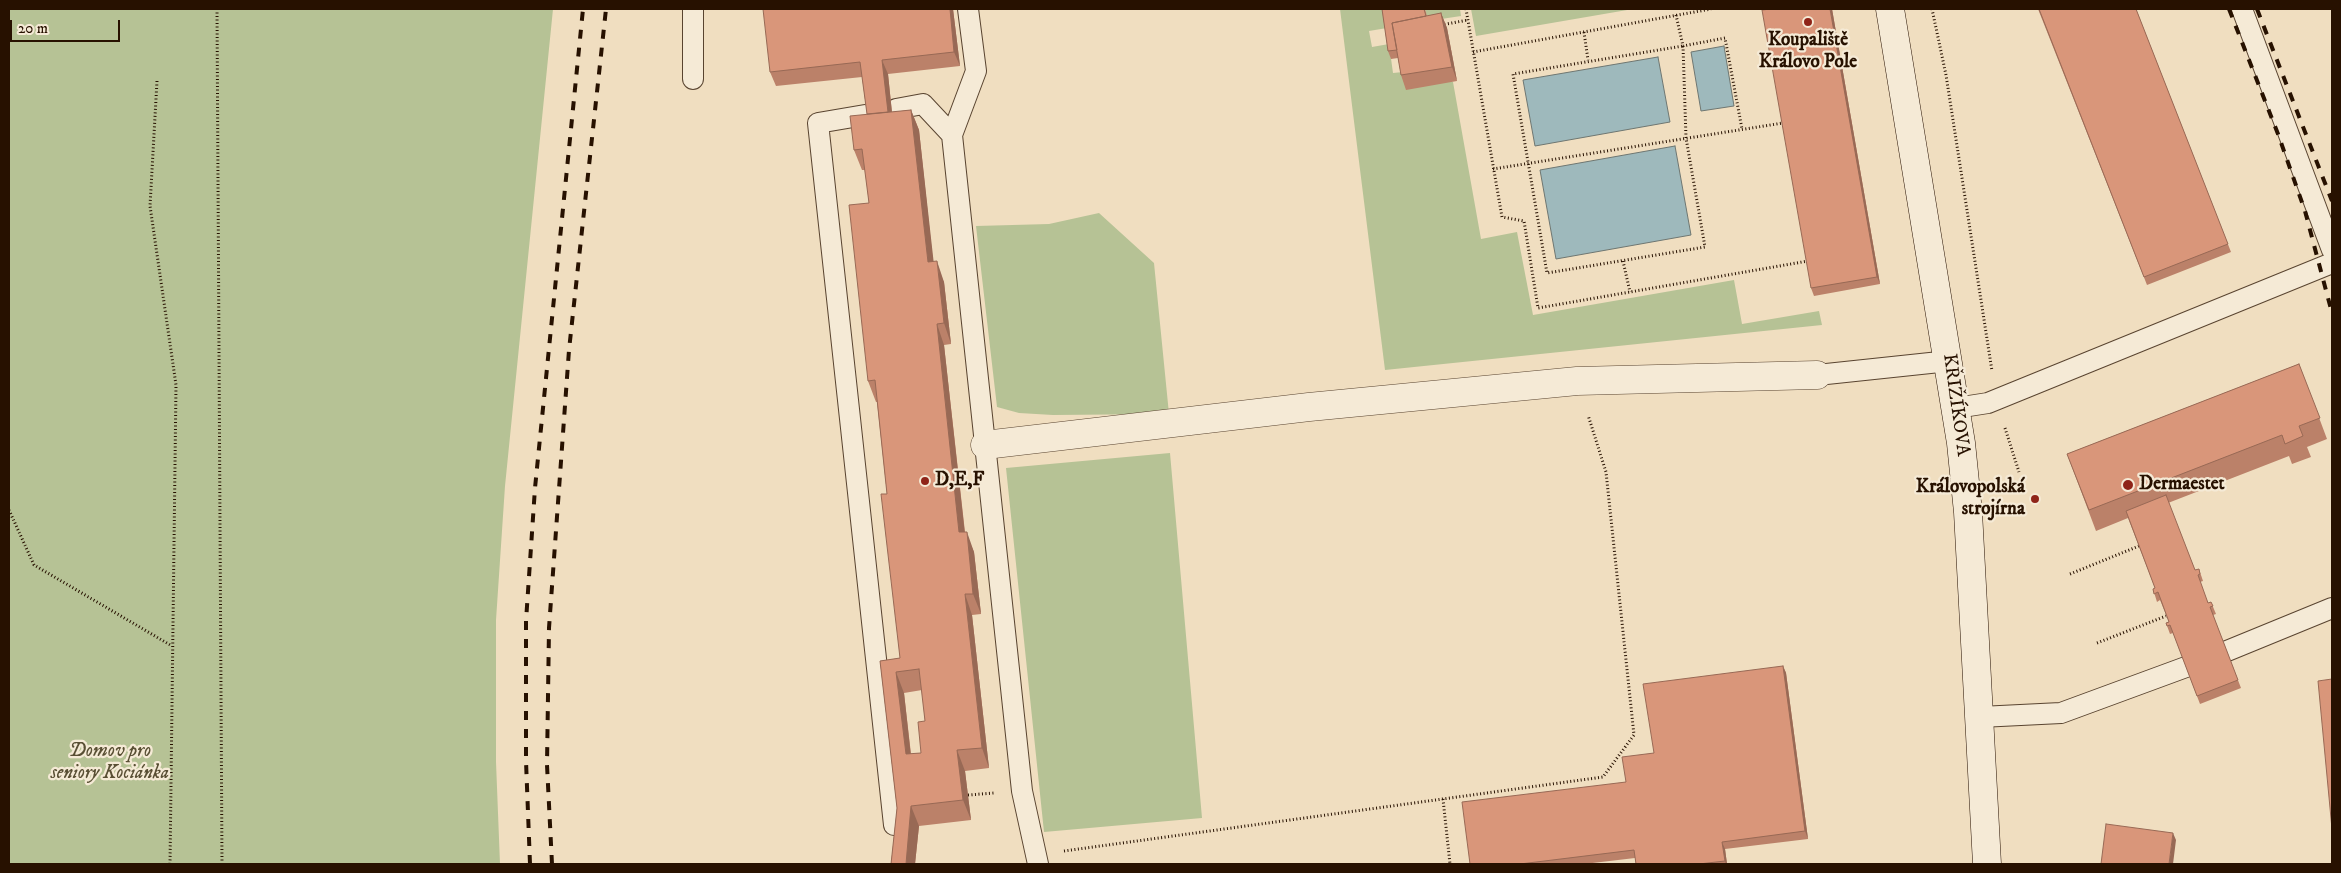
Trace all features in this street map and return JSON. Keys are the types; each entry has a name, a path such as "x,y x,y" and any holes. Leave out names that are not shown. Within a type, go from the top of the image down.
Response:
{"street":[{"name":"KŘIŽÍKOVA","path":"1890,9 1949,361 1967,504 1980,716 1986,864"},
{"path":"985,444 1309,407 1577,381 1817,375"}],"lane":[{"path":"692,9 693,79"},
{"path":"968,9 976,71 952,134 1022,791 1037,859"},
{"path":"2242,9 2332,250"},
{"path":"896,109 923,104 952,134"},
{"path":"865,115 818,123 894,825"},
{"path":"1956,408 1996,400 2332,263"},
{"path":"1817,375 1949,361"},
{"path":"2226,651 2332,608"},
{"path":"1980,716 2061,713 2186,667"}],"path":[{"path":"217,9 222,864"},
{"path":"1466,9 1502,217 1524,221 1538,308 1808,261"},
{"path":"1473,52 1712,9"},
{"path":"1932,9 1946,75 1996,400 2019,472"},
{"path":"1676,15 1683,46 1686,138 1705,248 1548,273 1513,74 1588,60 1683,46 1725,38 1742,129"},
{"path":"1439,25 1468,20"},
{"path":"1584,32 1588,60"},
{"path":"157,81 150,206 176,385 170,864"},
{"path":"1493,169 1783,123"},
{"path":"1623,261 1630,292"},
{"path":"1037,859 1603,777 1634,735 1606,472 1577,381"},
{"path":"9,510 34,565 172,646"},
{"path":"2070,574 2138,546"},
{"path":"2097,643 2166,616"},
{"path":"1443,799 1450,864"}],"green space":[{"name":"Domov pro seniory Kociánka","path":"9,9 553,9 505,486 496,620 496,762 500,864 9,864"},
{"path":"1340,9 1384,9 1387,28 1369,31 1372,47 1389,44 1393,73 1403,72 1453,82 1481,239 1517,232 1533,315 1734,280 1742,324 1819,311 1822,325 1385,370"},
{"path":"1425,9 1460,9 1461,16 1428,21"},
{"path":"1471,9 1633,9 1476,36"},
{"path":"1099,213 1154,263 1169,414 1053,415 1019,413 997,407 976,226 1049,224"},
{"path":"1170,453 1202,818 1044,832 1006,468"}],"water":[{"path":"1724,46 1734,106 1701,111 1691,52"},
{"path":"1658,57 1670,122 1535,146 1523,80"},
{"path":"1675,146 1691,235 1556,259 1540,170"}],"building":[{"path":"763,9 950,9 954,52 882,60 888,112 867,114 860,62 770,72"},
{"path":"1382,9 1424,9 1426,16 1392,23 1397,50 1388,51"},
{"path":"1830,9 1877,277 1811,288 1762,10"},
{"path":"2039,9 2136,9 2228,244 2144,277"},
{"path":"1441,13 1452,67 1401,75 1392,23"},
{"name":"D,E,F","path":"911,110 928,262 937,261 944,323 937,324 959,532 967,532 973,594 965,594 982,748 957,750 963,800 911,806 906,864 891,864 897,808 880,661 900,658 881,494 887,494 875,380 868,381 849,205 869,203 862,149 854,150 850,116","holes":["919,669 925,721 918,722 921,753 906,754 896,672"]},
{"path":"2299,364 2320,418 2299,426 2303,436 2285,444 2282,435 2089,510 2067,454"},
{"path":"2166,495 2195,570 2199,569 2200,574 2198,575 2208,603 2211,602 2213,606 2210,607 2238,680 2197,696 2170,625 2167,626 2166,623 2169,622 2158,592 2154,594 2153,589 2155,588 2126,511"},
{"path":"1783,666 1805,831 1722,842 1725,861 1699,864 1636,864 1634,850 1520,864 1470,864 1462,802 1626,782 1622,757 1654,753 1643,684"},
{"path":"2332,679 2332,829 2318,681"},
{"path":"2106,824 2173,833 2169,864 2101,864"}],"railway":[{"path":"530,864 526,761 526,621 535,488 583,9"},
{"path":"552,864 547,765 549,628 569,350 606,9"},
{"path":"2229,9 2278,134 2305,211 2332,313"},
{"path":"2257,9 2332,201"}],"place":[{"name":"Koupaliště Královo Pole","path":"1808,22"},
{"name":"D,E,F","path":"925,481"},
{"name":"Dermaestet","path":"2128,485"},
{"name":"Královopolská strojírna","path":"2035,499"}]}
